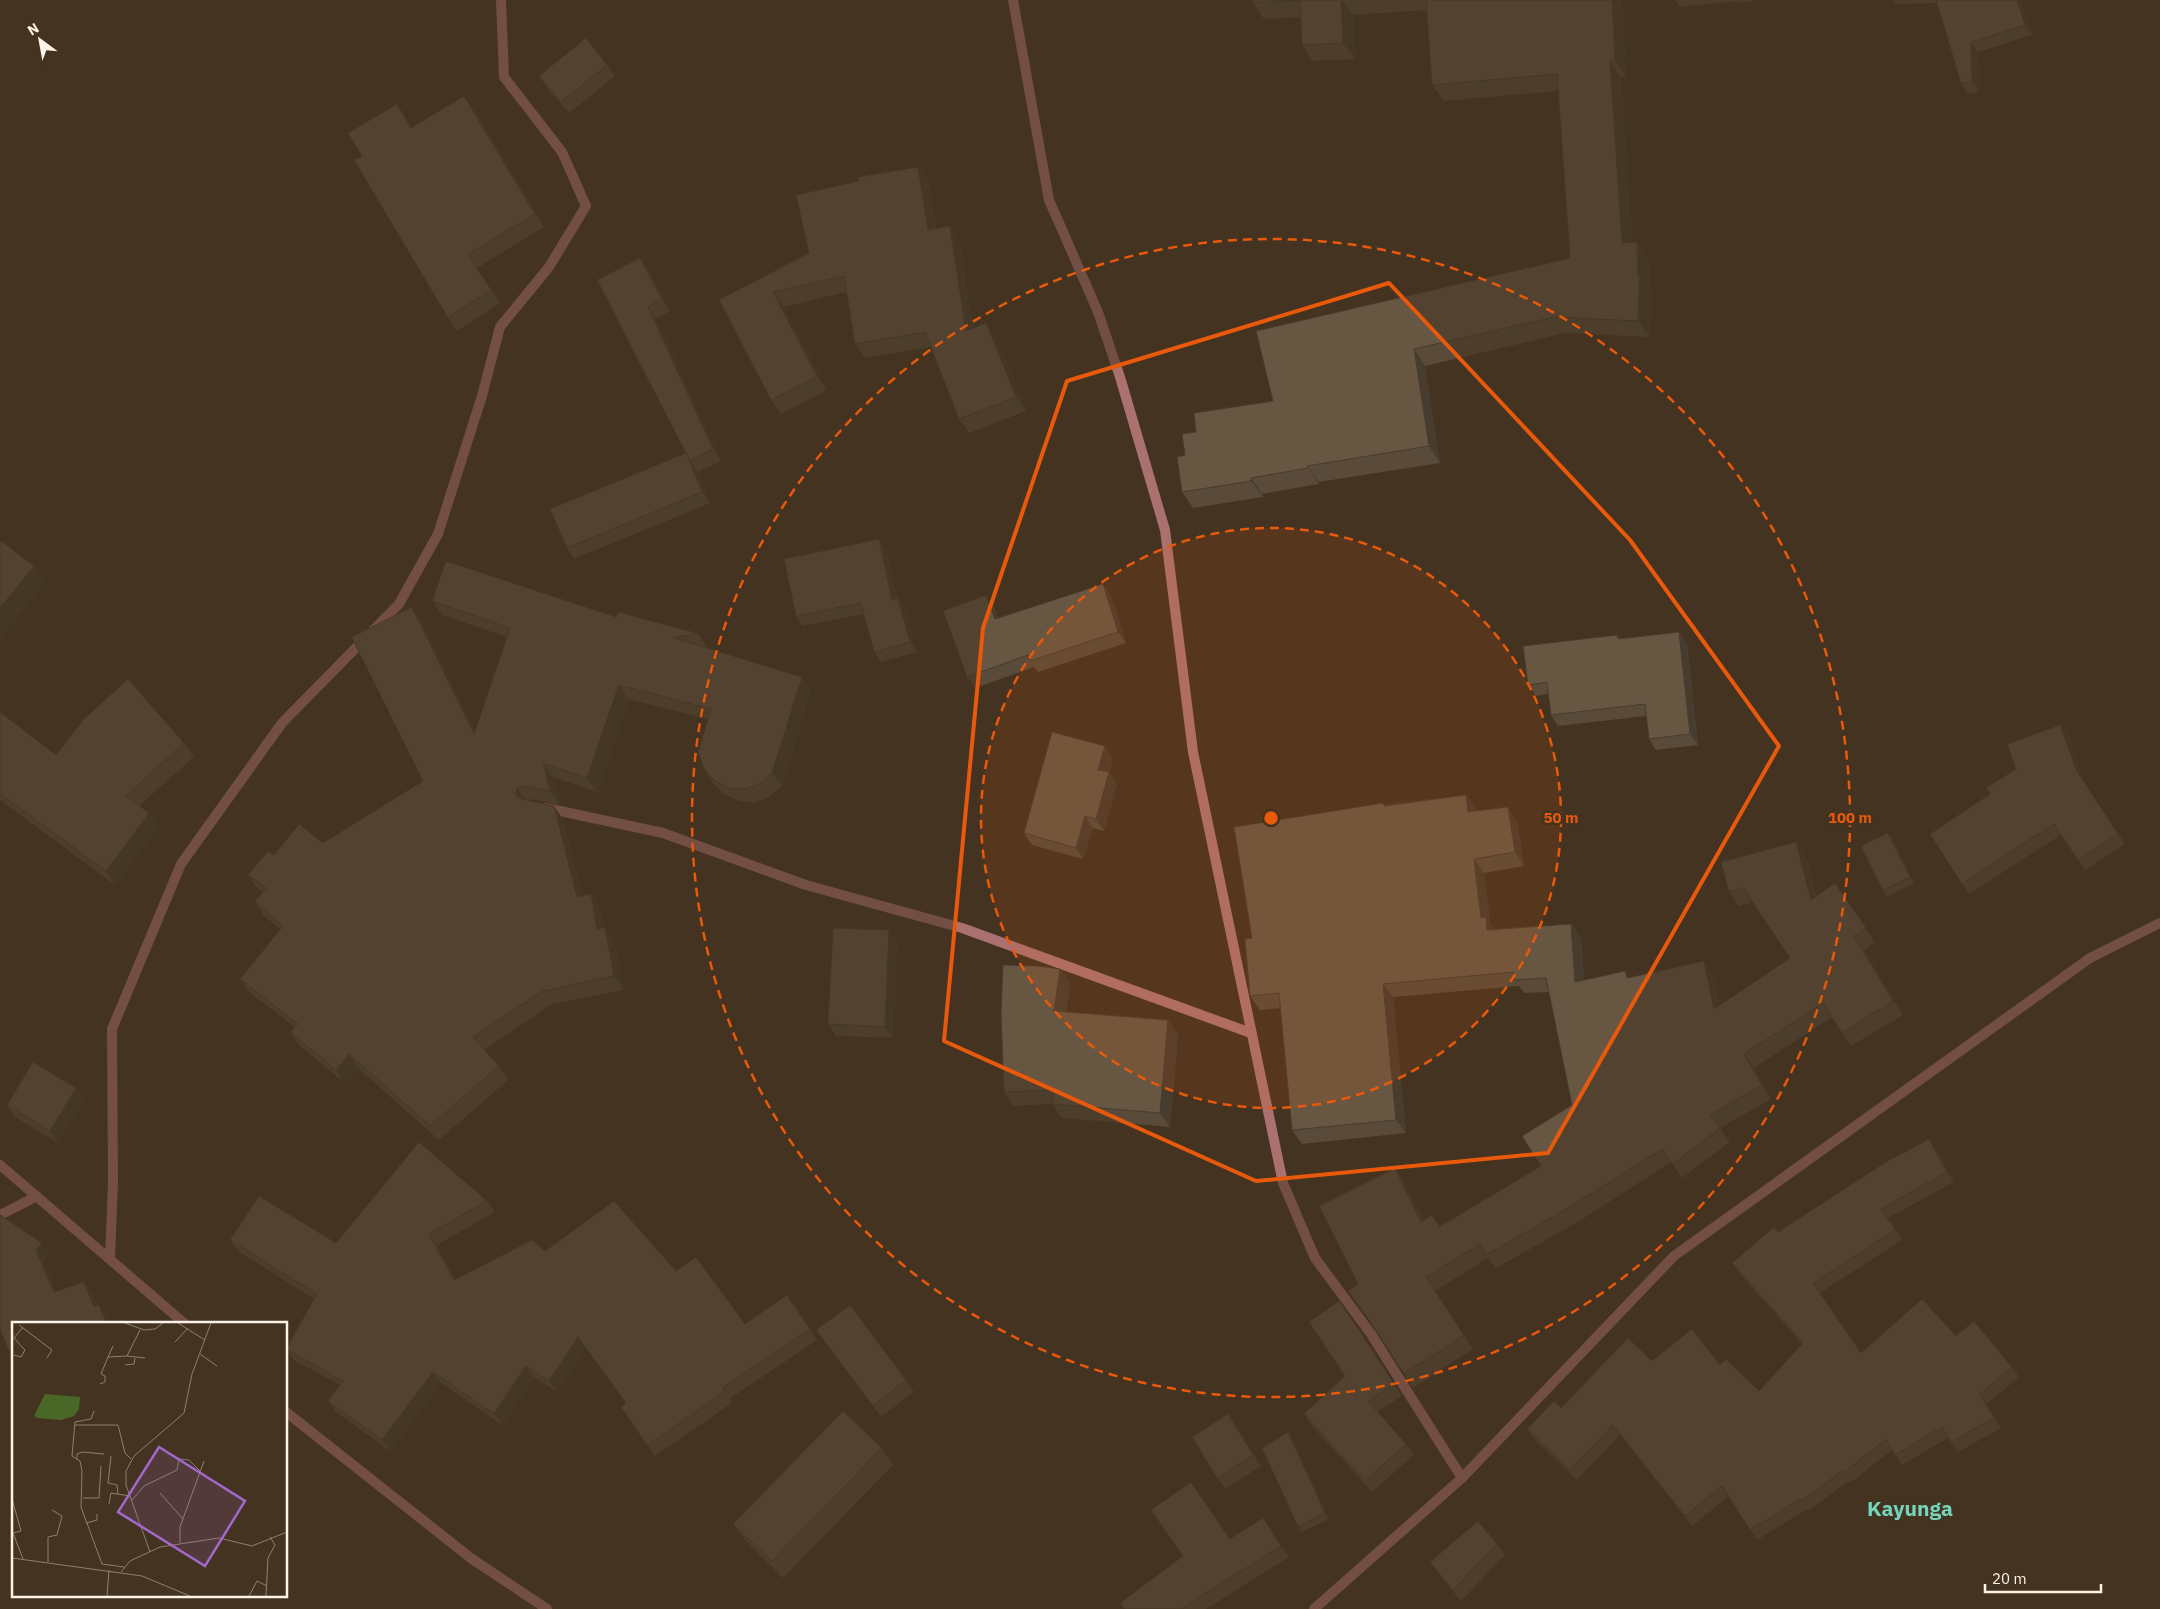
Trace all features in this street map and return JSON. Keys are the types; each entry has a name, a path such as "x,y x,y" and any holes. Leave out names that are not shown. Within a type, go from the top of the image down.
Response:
{"street":[{"path":"110,1258 112,1029 181,864 282,723 399,604 438,534 482,396 500,327 549,267 586,206 562,152 504,77 502,0"},
{"path":"1013,0 1049,200 1098,312 1120,377 1165,530 1193,752 1282,1183 1315,1258 1371,1334 1462,1478"},
{"path":"532,806 663,833 806,885 962,928 1251,1033"},
{"path":"1314,1609 1462,1478 1674,1256 2090,958 2160,923"},
{"path":"0,1165 183,1322"},
{"path":"0,1215 37,1196"},
{"path":"288,1414 472,1559 547,1609"}],"highlighted area":[{"path":"1389,283 1630,540 1779,746 1548,1153 1256,1181 944,1041 983,628 1067,381"}],"building":[{"path":"1253,0 1300,0 1253,3"},
{"path":"1300,0 1341,0 1343,43 1302,45"},
{"path":"1426,0 1612,0 1615,60 1610,61 1622,243 1637,242 1638,275 1640,275 1638,321 1554,317 1414,349 1429,446 1307,466 1308,468 1251,478 1251,481 1182,492 1177,457 1185,455 1182,434 1196,432 1194,413 1273,401 1256,331 1570,258 1557,74 1432,85"},
{"path":"1936,0 2017,0 2025,25 1971,42 1972,82 1961,83"},
{"path":"586,38 607,65 561,102 539,76"},
{"path":"464,96 535,214 468,254 491,290 448,318 354,160 362,156 348,133 397,104 411,128"},
{"path":"918,167 928,230 950,226 966,331 986,323 1016,397 959,419 925,332 855,344 844,276 773,292 817,376 771,400 719,300 809,253 796,195 859,181 858,177"},
{"path":"640,258 662,299 648,307 713,449 690,461 597,280"},
{"path":"686,453 702,492 567,548 550,509"},
{"path":"879,539 892,600 898,598 910,642 874,652 861,603 796,616 784,559"},
{"path":"0,540 34,566 0,608"},
{"path":"446,561 616,617 618,612 697,633 674,638 802,677 772,773 760,784 745,789 729,788 715,781 704,769 698,752 711,709 619,685 587,778 543,763 550,791 524,786 517,788 516,795 521,799 554,806 577,897 591,894 597,929 605,927 614,976 543,991 473,1037 499,1066 430,1126 349,1054 336,1070 290,1032 298,1024 240,979 283,926 255,902 266,888 248,875 268,851 274,855 299,824 323,843 423,781 352,638 412,607 474,734 510,628 432,601"},
{"path":"1103,584 1118,632 1030,661 1028,655 967,677 943,611 986,595 995,619"},
{"path":"1679,632 1690,734 1649,739 1645,704 1551,715 1547,682 1528,685 1523,646 1617,635 1618,639"},
{"path":"128,679 184,743 126,796 149,813 106,871 0,794 0,712 56,755 84,719"},
{"path":"2060,725 2077,771 2118,834 2078,860 2054,824 1962,884 1930,834 1990,794 1986,788 2016,769 2007,744"},
{"path":"1052,732 1105,746 1098,770 1109,772 1096,819 1085,816 1076,848 1024,833"},
{"path":"1466,795 1468,812 1508,807 1515,852 1474,859 1481,918 1486,917 1487,930 1571,924 1575,982 1625,971 1627,978 1704,961 1714,1009 1790,958 1743,888 1729,892 1721,862 1796,842 1811,900 1835,883 1866,928 1854,936 1893,1001 1842,1033 1823,1003 1744,1054 1762,1085 1710,1115 1720,1128 1673,1164 1662,1149 1568,1208 1486,1255 1480,1244 1426,1277 1464,1335 1404,1374 1348,1291 1358,1284 1319,1206 1395,1168 1421,1222 1432,1215 1439,1227 1541,1166 1522,1136 1572,1105 1546,978 1514,980 1514,972 1383,984 1396,1120 1292,1130 1279,993 1250,996 1245,939 1252,938 1234,827 1383,803 1384,806"},
{"path":"1888,833 1910,877 1883,891 1861,846"},
{"path":"833,928 889,930 885,1027 828,1024"},
{"path":"1003,965 1060,969 1054,1011 1168,1020 1160,1113 1052,1104 1054,1090 1004,1092 1001,1014"},
{"path":"33,1062 76,1088 50,1131 7,1105"},
{"path":"1929,1139 1947,1172 1881,1209 1895,1230 1813,1283 1861,1353 1922,1299 1956,1336 1974,1321 2012,1367 1980,1394 1994,1418 1951,1442 1942,1427 1895,1455 1886,1439 1843,1473 1842,1471 1801,1501 1800,1499 1750,1530 1722,1486 1685,1516 1613,1425 1570,1470 1527,1429 1554,1401 1561,1408 1628,1338 1652,1361 1692,1329 1720,1365 1726,1359 1759,1391 1803,1343 1732,1263 1774,1227 1778,1232 1886,1162"},
{"path":"419,1142 487,1201 429,1234 454,1280 532,1240 545,1251 614,1201 676,1271 696,1257 745,1324 787,1295 810,1329 722,1388 725,1392 647,1445 621,1407 626,1403 578,1337 549,1381 526,1366 494,1414 433,1372 382,1440 328,1401 343,1381 288,1350 288,1345 317,1294 230,1240 259,1196 336,1243"},
{"path":"0,1215 42,1243 36,1250 54,1292 84,1282 94,1307 99,1305 106,1322 12,1322 12,1350 9,1351 0,1329"},
{"path":"1339,1301 1394,1384 1368,1401 1406,1444 1365,1481 1304,1414 1345,1376 1309,1322"},
{"path":"850,1305 906,1380 873,1406 816,1330"},
{"path":"843,1411 882,1448 772,1561 733,1524"},
{"path":"1228,1414 1253,1455 1217,1478 1192,1437"},
{"path":"1288,1432 1325,1513 1298,1527 1262,1448"},
{"path":"1191,1482 1230,1539 1263,1518 1281,1546 1183,1609 1125,1609 1120,1603 1183,1556 1151,1510"},
{"path":"1478,1521 1497,1544 1453,1590 1430,1562"}],"district":[{"name":"Kayunga","path":"1910,1508"}]}
